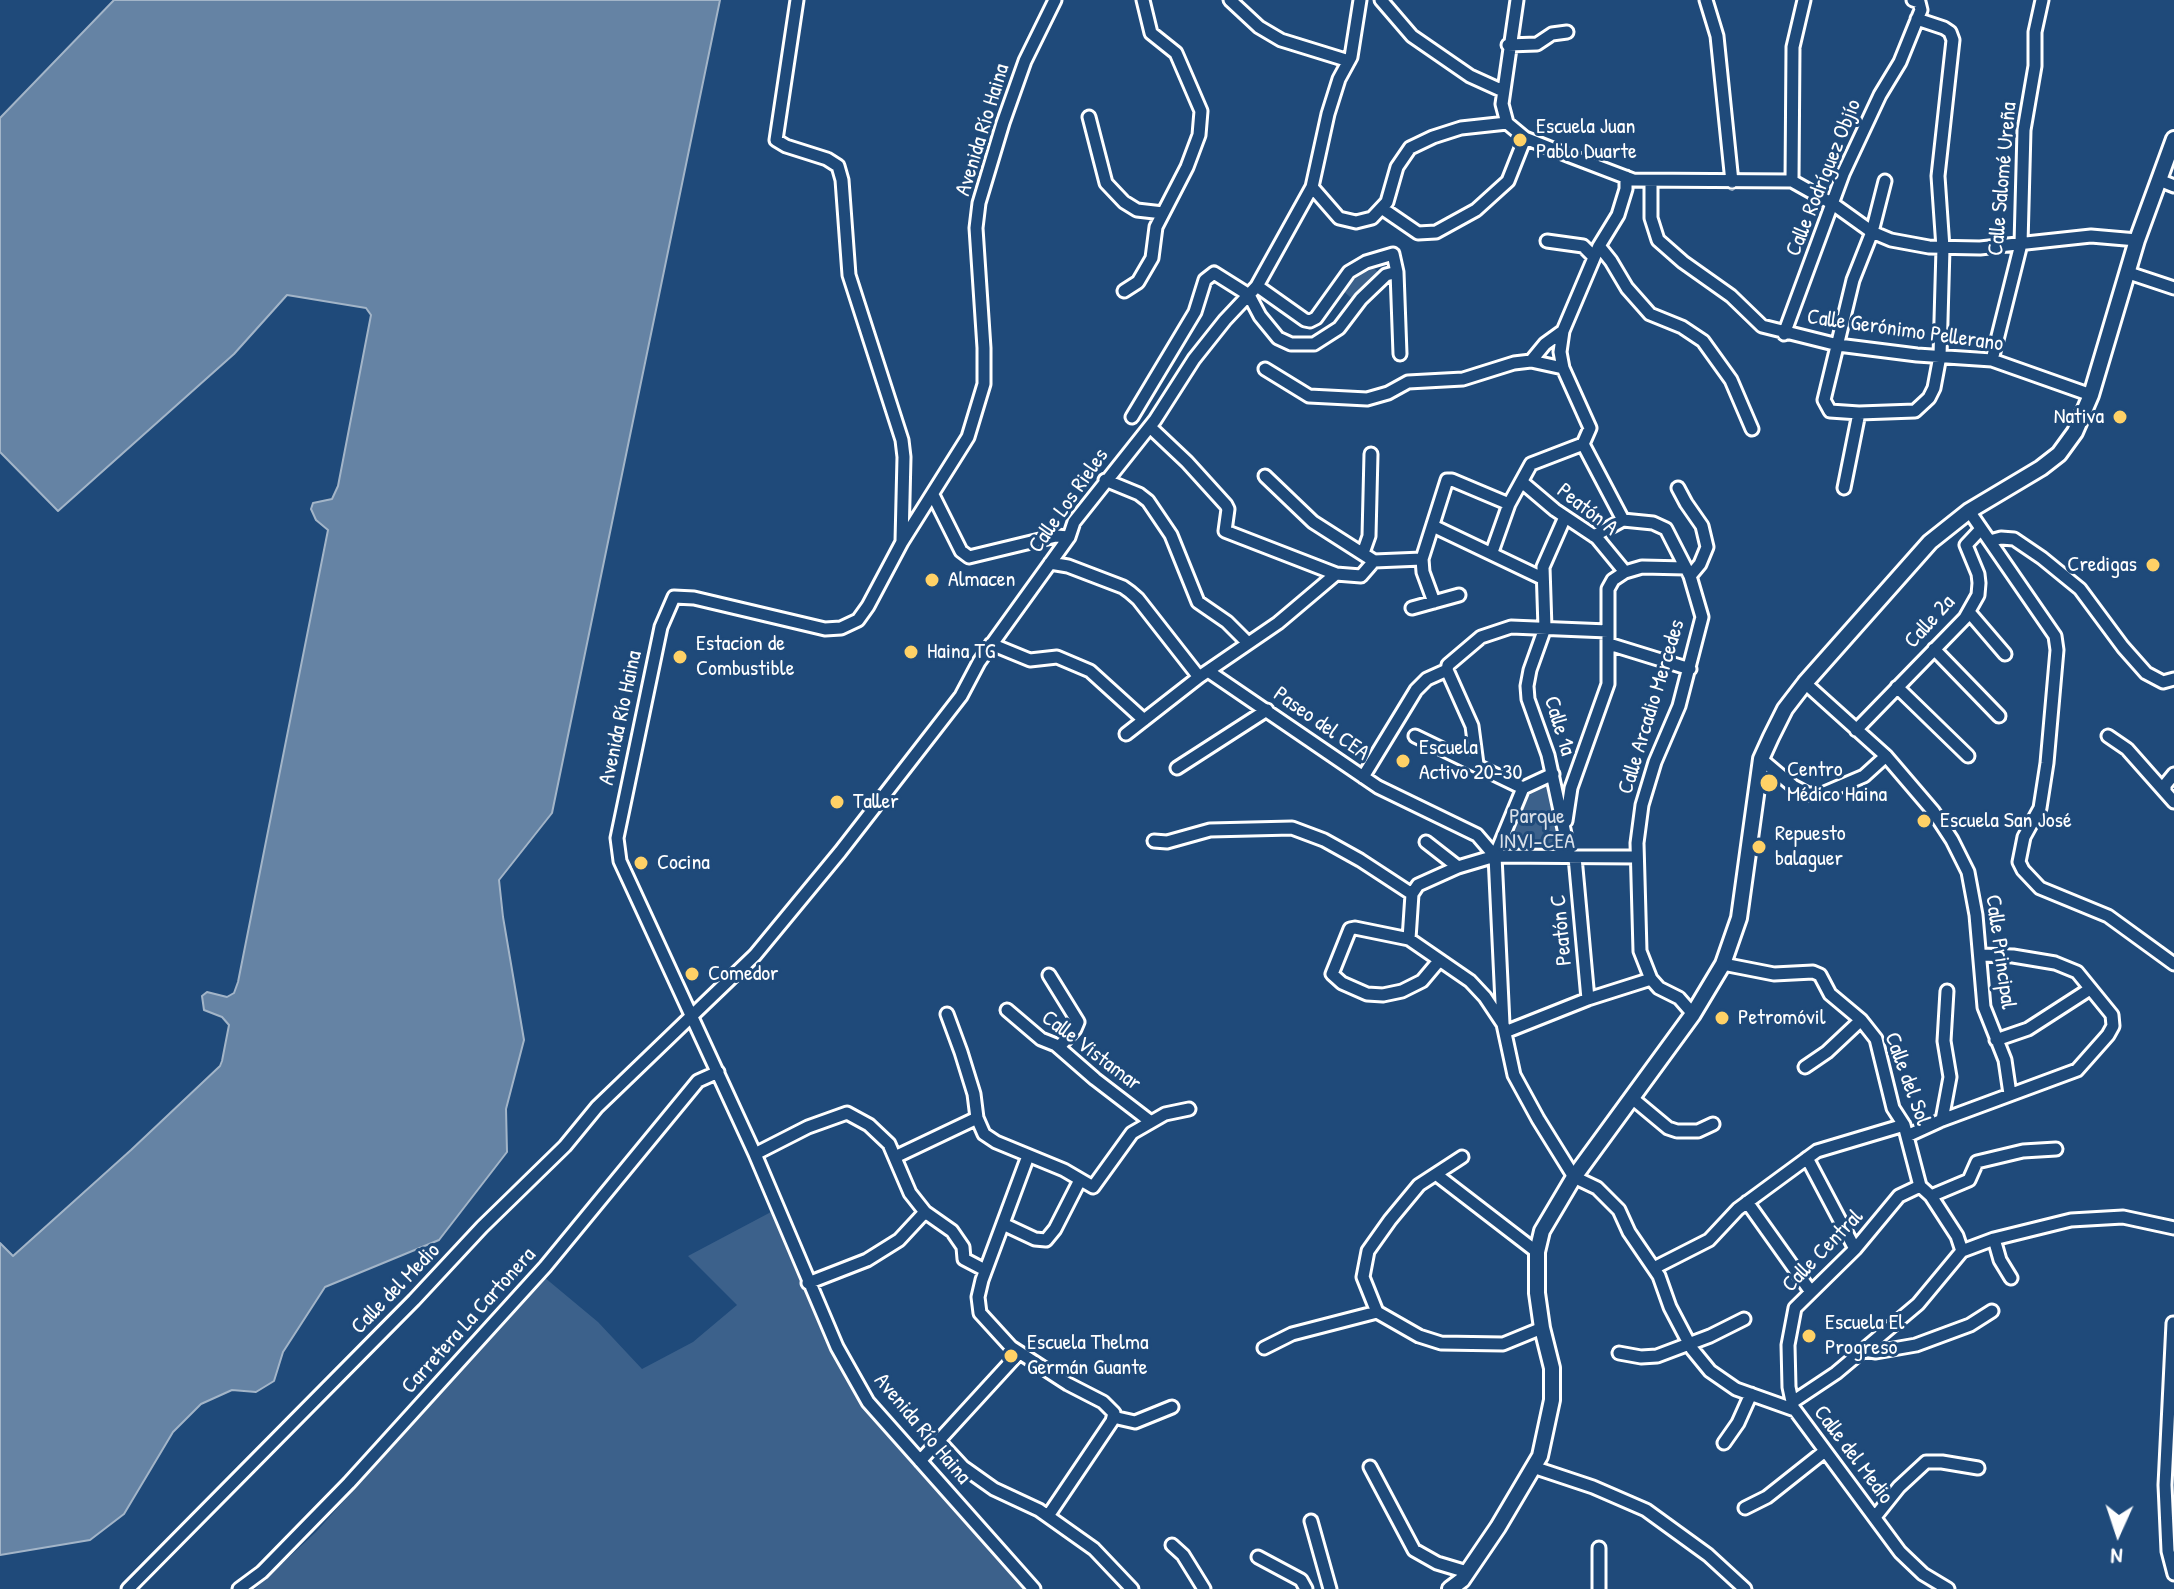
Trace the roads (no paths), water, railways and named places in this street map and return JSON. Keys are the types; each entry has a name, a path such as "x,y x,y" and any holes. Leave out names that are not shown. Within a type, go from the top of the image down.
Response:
{"main road":[{"path":"1450,1589 1462,1580 1540,1456 1552,1400 1552,1368 1537,1293 1537,1252 1542,1231 1574,1177 1693,1014 1723,964 1739,918 1761,759 1785,709 1930,542 1969,511 2041,468 2059,454 2075,432 2091,395 2137,240 2174,139"}],"street":[{"path":"797,0 776,140 838,166 842,180 849,275 902,440 902,542"},
{"name":"Avenida Río Haina","path":"1034,1589 868,1402 837,1347 755,1154 620,861 617,838 661,627 674,597 694,598 825,629 841,628 858,620 902,542 968,437 984,384 976,228 979,203 1025,61 1055,0"},
{"path":"1124,291 1138,282 1152,258 1156,227 1187,167 1199,135 1201,111 1176,53 1151,33 1143,0"},
{"name":"Calle Los Rieles","path":"693,1016 755,955 840,852 961,696 991,644 1069,537 1074,522 1150,427 1194,359 1253,290 1312,187 1328,114 1349,61 1360,0"},
{"path":"1381,0 1412,36 1470,76 1503,91"},
{"path":"1517,0 1508,45 1502,104 1507,123 1525,138 1626,177 1651,181 1792,181 1833,204 1872,232 1891,240 1943,248 2091,236 2137,240"},
{"path":"1706,0 1717,36 1732,182"},
{"path":"1792,181 1793,47 1804,0"},
{"path":"1885,181 1872,232 1853,280 1824,400 1830,411 1915,411 1929,398 1934,388 1940,356 1943,248 1938,176 1953,40 1944,28 1917,19 1921,6 1913,0"},
{"name":"Calle Salomé Ureña","path":"1992,360 2021,244 2024,130 2035,66 2035,32 2042,0"},
{"path":"1233,1 1259,27 1281,40 1349,61"},
{"name":"Calle Rodríguez Objío","path":"1784,334 1856,142 1900,62 1917,19"},
{"path":"1508,45 1537,44 1552,34 1567,32"},
{"path":"1328,55 1336,88"},
{"path":"1089,117 1106,183 1124,202 1137,210 1163,213"},
{"path":"1312,187 1339,218 1356,222 1372,218 1383,209 1397,167 1410,148 1461,128 1507,123"},
{"path":"1383,209 1418,233 1436,232 1476,210 1508,181 1525,138"},
{"path":"1492,552 1509,504 1531,464 1583,444 1590,428 1563,368 1560,352 1563,331 1597,252 1618,215 1626,189 1626,177"},
{"path":"2159,180 2174,186"},
{"name":"Calle Gerónimo Pellerano","path":"1651,181 1651,218 1658,240 1731,296 1756,322 1784,334 1838,345 1992,360 2091,395"},
{"path":"1547,241 1583,246 1597,252 1611,261 1627,288 1650,314 1682,327 1703,341 1731,380 1752,429"},
{"path":"1132,417 1195,312 1205,280 1214,273 1310,321 1316,318 1349,272 1366,262 1393,254 1397,272 1400,354"},
{"path":"1253,290 1260,316 1278,338 1291,344 1314,344 1339,328 1361,299 1386,275 1397,272"},
{"path":"2129,273 2174,288"},
{"path":"1531,361 1545,344 1563,331"},
{"path":"1265,369 1309,396 1367,399 1388,393 1408,382 1463,379 1531,361 1563,368"},
{"path":"1844,488 1859,413"},
{"path":"1150,427 1226,505 1225,531 1336,574 1361,576 1374,561"},
{"path":"1583,444 1623,520 1594,536"},
{"path":"1363,553 1369,536 1371,454"},
{"path":"1265,476 1313,522 1374,561 1422,559"},
{"path":"1105,480 1148,501 1171,535 1198,602 1227,622 1248,643"},
{"path":"1434,602 1423,572 1422,559 1447,480 1509,504"},
{"name":"Peatón A","path":"1522,482 1530,491 1594,536 1625,572"},
{"path":"1565,825 1571,788 1608,684 1608,589 1613,580 1625,572 1642,567 1688,572 1700,564 1707,547 1702,526 1678,488"},
{"path":"933,495 961,551 969,557 1056,536 1069,537"},
{"path":"1969,511 2047,623 2055,636 2057,650 2040,808 2024,837 2019,862 2040,888 2108,916 2174,964"},
{"name":"Calle 1a","path":"1565,517 1543,567 1545,628 1527,686 1528,699 1553,774 1572,857"},
{"name":"Calle Arcadio Mercedes","path":"1623,520 1660,524 1666,529 1688,572 1702,617 1679,706 1655,762 1642,805 1637,857 1640,951 1651,979"},
{"path":"1433,526 1542,578"},
{"name":"Calle 2a","path":"1856,730 1969,612 1978,595 1979,583 1965,546 1981,529"},
{"path":"1990,541 2014,539 2042,558 2080,589 2146,673 2163,682 2174,679"},
{"name":"Paseo del CEA","path":"1050,563 1068,566 1130,592 1203,674 1267,710 1363,777 1477,835 1495,856"},
{"path":"1126,734 1203,674 1278,623 1336,574"},
{"path":"1412,608 1459,595"},
{"path":"1969,612 2005,654"},
{"path":"1477,764 1472,726 1447,670 1448,665 1481,637 1497,629 1608,631"},
{"path":"991,644 1030,660 1057,657 1090,671 1144,720"},
{"path":"1609,644 1690,669"},
{"path":"1934,649 1999,716"},
{"path":"1363,777 1416,690 1427,679 1447,670"},
{"name":"Calle Principal","path":"1805,683 1886,756 1933,811 1968,872 1976,915 1984,1007 2005,1060 2010,1094"},
{"path":"1897,687 1968,756"},
{"path":"1177,768 1267,710"},
{"path":"1415,736 1523,788"},
{"path":"2108,736 2127,749 2174,802"},
{"path":"1761,759 1793,786 1808,794 1822,794 1864,776 1886,756"},
{"path":"1553,774 1523,788 1495,856 1504,1028 1514,1075 1574,1177"},
{"path":"2165,792 2165,785 2174,774"},
{"path":"1154,841 1167,842 1210,830 1292,828 1324,840 1412,894"},
{"path":"1426,842 1458,867"},
{"path":"1409,939 1412,894 1418,885 1458,867 1495,856 1637,857"},
{"name":"Peatón C","path":"1572,857 1588,999"},
{"path":"1438,962 1422,981 1402,991 1383,995 1367,994 1342,983 1332,974 1350,929 1409,939 1438,962 1470,981 1485,997 1504,1028"},
{"path":"1654,1268 1709,1240 1747,1202 1817,1151 1942,1120 2081,1068 2113,1026 2112,1015 2077,972 2055,963 2013,956 1980,955"},
{"name":"Calle del Sol","path":"1723,964 1774,974 1813,972 1820,975 1830,994 1861,1020 1876,1039 1893,1108 1906,1131 1920,1186"},
{"path":"1049,975 1078,1022 1059,1047"},
{"path":"1504,1028 1651,979 1659,988 1679,998 1693,1014"},
{"path":"1996,1040 2028,1029 2090,989"},
{"path":"1942,1120 1950,1077 1944,1041 1947,991"},
{"name":"Calle Vistamar","path":"1007,1010 1041,1039 1059,1047 1151,1122"},
{"path":"947,1014 984,1134 1064,1170 1093,1187 1132,1133 1165,1114 1189,1109"},
{"name":"Calle del Medio","path":"128,1589 565,1146 597,1107 693,1016"},
{"path":"1805,1067 1827,1052 1861,1020"},
{"name":"Carretera La Cartonera","path":"239,1589 262,1572 349,1483 535,1279 698,1081 718,1072"},
{"path":"1632,1098 1668,1128 1677,1131 1698,1131 1713,1124"},
{"path":"755,1154 808,1127 847,1113 869,1125 889,1144 910,1193 925,1212 952,1231 963,1247 964,1259 985,1270"},
{"path":"895,1157 977,1118"},
{"path":"1931,1196 1969,1180 1977,1162 2023,1151 2056,1149"},
{"path":"1028,1156 985,1270 978,1297 980,1313 1019,1353 1103,1402 1114,1413 1048,1516"},
{"path":"1462,1157 1419,1185 1368,1251 1363,1277 1377,1312 1419,1336 1441,1343 1503,1344 1542,1328"},
{"path":"1807,1158 1855,1249"},
{"path":"1437,1175 1537,1252"},
{"name":"Calle del Medio","path":"1574,1177 1597,1188 1619,1210 1629,1232 1654,1268 1689,1344 1710,1371 1736,1389 1793,1407 1911,1563 1948,1589"},
{"path":"1003,1224 1035,1239 1046,1240 1055,1229 1080,1180"},
{"path":"1920,1186 1931,1196 1957,1236 1962,1251"},
{"name":"Calle Central","path":"1793,1407 1788,1345 1791,1315 1799,1302 1855,1249 1899,1196 1920,1186"},
{"path":"1747,1202 1811,1292"},
{"path":"808,1283 867,1260 899,1240 925,1212"},
{"path":"1793,1407 1918,1304 1962,1251 1994,1239 2071,1220 2123,1217 2174,1228"},
{"path":"1994,1239 2000,1260 2011,1278"},
{"path":"1864,1350 1876,1352 1916,1345 1970,1325 1992,1311"},
{"path":"1264,1348 1292,1334 1377,1312"},
{"path":"1619,1353 1657,1356 1744,1319"},
{"path":"2173,1323 2165,1485 2168,1551 2174,1574"},
{"path":"920,1461 1019,1353"},
{"path":"1724,1443 1738,1423 1751,1394"},
{"path":"1112,1419 1135,1422 1172,1407"},
{"path":"939,1441 963,1467 994,1489 1048,1516 1094,1549 1132,1589"},
{"path":"1745,1508 1767,1497 1825,1451"},
{"path":"1875,1517 1899,1487 1926,1462 1978,1468"},
{"path":"1370,1467 1414,1550 1437,1563 1467,1572"},
{"path":"1533,1467 1593,1487 1646,1510 1708,1555 1745,1589"},
{"path":"1311,1521 1330,1589"},
{"path":"1172,1545 1183,1555 1204,1589"},
{"path":"1599,1548 1599,1589"},
{"path":"1258,1557 1301,1580 1306,1589"}],"place":[{"name":"Escuela Juan Pablo Duarte","path":"1520,140"},
{"name":"Nativa","path":"2120,417"},
{"name":"Credigas","path":"2153,565"},
{"name":"Almacen","path":"932,580"},
{"name":"Haina TG","path":"911,652"},
{"name":"Estacion de Combustible","path":"680,657"},
{"name":"Escuela Activo 20-30","path":"1403,761"},
{"name":"Centro Médico Haina","path":"1769,783"},
{"name":"Taller","path":"837,802"},
{"name":"Escuela San José","path":"1924,821"},
{"name":"Repuesto balaguer","path":"1759,847"},
{"name":"Cocina","path":"641,863"},
{"name":"Comedor","path":"692,974"},
{"name":"Petromóvil","path":"1722,1018"},
{"name":"Escuela El Progreso","path":"1809,1336"},
{"name":"Escuela Thelma Germán Guante","path":"1011,1356"}],"park label":[{"name":"Parque INVI-CEA","path":"1537,830"}]}
